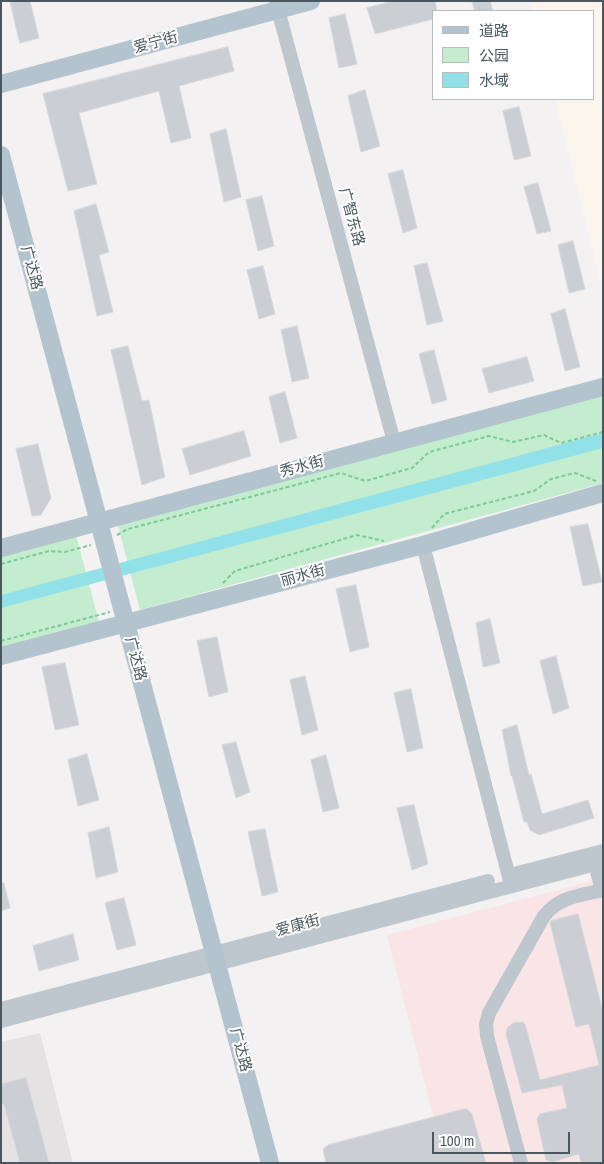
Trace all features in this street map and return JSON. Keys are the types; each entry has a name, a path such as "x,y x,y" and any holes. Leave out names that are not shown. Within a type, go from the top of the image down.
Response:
{"main road":[{"name":"爱宁街","path":"1,74 276,4 311,1"},
{"name":"爱宁街","path":"1,84 276,4"},
{"name":"广达路","path":"1,155 118,620 270,1163"},
{"name":"广达路","path":"1,188 94,523"},
{"name":"秀水街","path":"1,548 603,387"},
{"name":"丽水街","path":"1,656 118,620 423,545 603,493"},
{"name":"广达路","path":"212,960 261,1163"}],"street":[{"name":"广智东路","path":"276,4 394,442"},
{"path":"423,545 510,880"},
{"name":"爱康街","path":"1,1022 212,960 510,880 603,851"},
{"path":"521,1163 487,1036 486,1024 489,1013 551,907 566,899 602,890 599,863"},
{"name":"爱康街","path":"510,880 599,863"},
{"name":"爱康街","path":"1,1009 212,960"}],"path":[{"path":"1,564 49,551 64,552 99,542 128,529 341,474 366,481 412,468 429,452 489,436 512,442 544,435 561,443 603,432"},
{"path":"432,528 444,514 534,491 551,479 576,473 603,484"},
{"path":"221,586 236,570 357,535 387,542"},
{"path":"1,641 118,620"}],"shaded area":[{"path":"530,1 603,1 603,292 555,100 594,100 594,10 533,10"},
{"path":"603,878 603,1163 445,1163 387,935"},
{"path":"40,1033 73,1163 1,1163 1,1042"}],"green space":[{"path":"603,395 603,483 140,610 117,522"},
{"path":"76,535 99,622 1,649 1,555"}],"water":[{"path":"603,433 603,448 1,608 1,595"}],"building":[{"path":"10,1 30,1 39,38 20,43"},
{"path":"395,1 435,1 437,10 432,10 432,19 375,34 367,8"},
{"path":"472,1 490,1 493,10 475,10"},
{"path":"345,14 357,64 339,68 329,18"},
{"path":"228,47 234,71 179,86 191,138 171,143 159,91 79,113 97,184 68,191 43,94"},
{"path":"365,90 380,146 361,152 348,96"},
{"path":"519,107 531,156 514,160 503,111"},
{"path":"226,129 241,197 224,202 210,134"},
{"path":"403,170 417,228 403,233 388,174"},
{"path":"538,183 551,231 537,234 524,187"},
{"path":"262,196 274,246 258,251 246,200"},
{"path":"96,204 109,252 99,255 113,312 97,316 74,211"},
{"path":"573,241 585,289 569,293 558,245"},
{"path":"427,263 443,321 427,325 414,266"},
{"path":"263,266 275,314 259,319 247,270"},
{"path":"565,309 580,367 565,371 551,314"},
{"path":"297,326 309,378 292,382 281,330"},
{"path":"128,346 142,401 149,400 165,477 142,485 111,350"},
{"path":"434,350 447,400 432,404 419,354"},
{"path":"527,357 534,381 489,393 482,369"},
{"path":"285,392 297,438 280,443 269,397"},
{"path":"244,431 251,456 190,475 182,449"},
{"path":"38,444 51,498 41,515 32,516 16,449"},
{"path":"588,524 602,582 583,586 570,527"},
{"path":"356,585 369,647 350,652 336,589"},
{"path":"490,619 500,663 483,667 476,623"},
{"path":"217,637 228,692 209,697 197,641"},
{"path":"556,656 569,708 553,714 540,661"},
{"path":"65,663 79,725 55,730 42,667"},
{"path":"305,676 318,730 302,735 290,680"},
{"path":"411,689 423,748 407,752 394,693"},
{"path":"517,725 529,775 531,774 542,814 588,800 594,818 539,835 530,830 527,822 524,822 511,776 502,730"},
{"path":"236,742 250,792 236,798 222,745"},
{"path":"87,754 99,800 78,806 68,760"},
{"path":"326,755 339,808 323,812 311,760"},
{"path":"414,805 428,864 412,870 397,808"},
{"path":"109,827 118,872 96,878 88,833"},
{"path":"265,829 278,892 262,896 248,832"},
{"path":"1,883 4,883 10,908 1,911"},
{"path":"124,898 136,945 117,950 105,903"},
{"path":"578,914 603,1012 603,1163 581,1163 579,1154 552,1162 546,1160 537,1119 540,1114 567,1108 562,1085 522,1093 506,1034 507,1028 513,1023 523,1022 525,1024 540,1080 599,1065 589,1024 576,1027 550,923 551,921"},
{"path":"73,934 79,960 39,971 33,946"},
{"path":"26,1078 49,1163 20,1163 4,1104 1,1105 1,1084"},
{"path":"467,1109 472,1114 486,1163 326,1163 323,1149 328,1145"}]}
